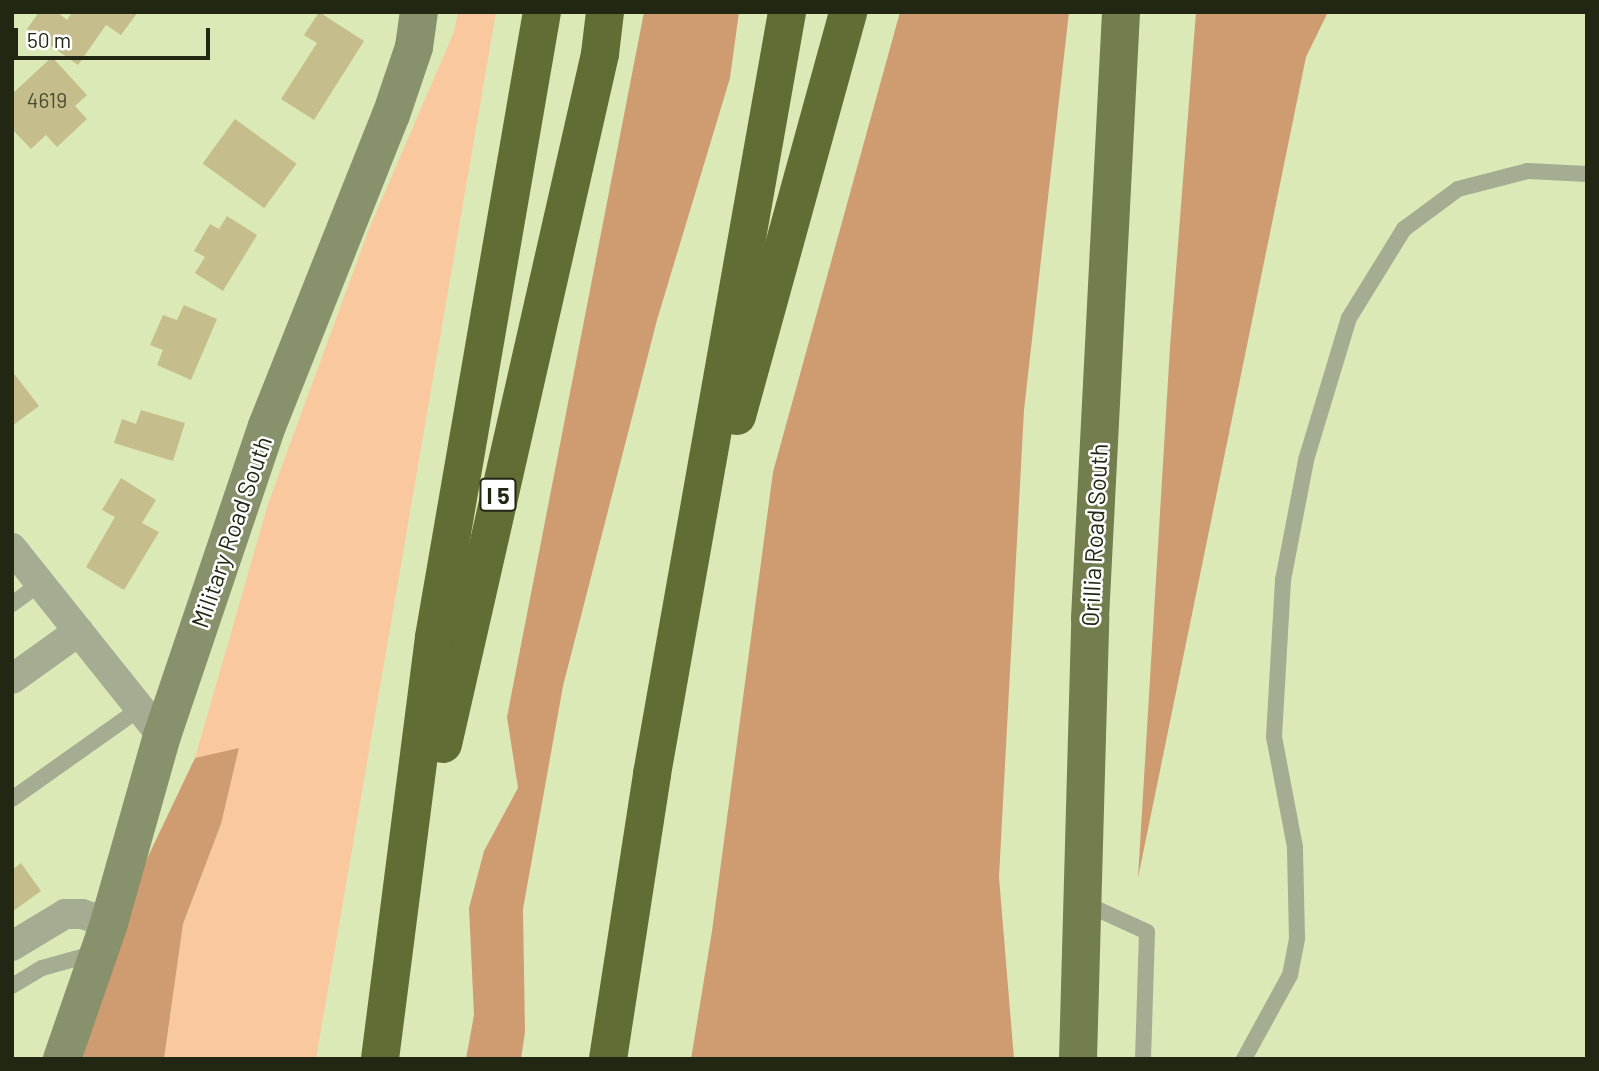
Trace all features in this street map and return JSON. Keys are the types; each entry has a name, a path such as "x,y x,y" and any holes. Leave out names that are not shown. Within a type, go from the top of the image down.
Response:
{"highway":[{"path":"391,979 434,637 542,12"},
{"name":"I 5","path":"380,1059 391,979 600,54 605,12"},
{"path":"608,1059 680,613 787,12"},
{"path":"680,613 789,238 848,12"}],"main road":[{"name":"Orillia Road South","path":"1078,1059 1079,900 1121,12"},
{"name":"Military Road South","path":"62,1059 104,938 150,723 391,115 412,17"}],"street":[{"path":"12,548 150,723"},
{"path":"12,679 79,632"},
{"path":"12,946 65,914 104,938"}],"lane":[{"path":"1244,1059 1290,975 1297,938 1295,847 1274,737 1283,580 1306,460 1349,318 1404,229 1458,189 1528,171 1587,174"},
{"path":"12,604 41,583"},
{"path":"12,799 150,723"},
{"path":"1079,900 1147,932 1143,1059"},
{"path":"12,986 104,938"}],"shaded area":[{"path":"458,12 496,12 316,1059 164,1059 183,924 221,824 239,749 195,758 268,504 369,229 454,32"},
{"path":"644,12 739,12 730,78 657,320 563,686 523,909 525,1032 521,1059 466,1059 474,1015 469,908 484,851 518,788 507,717"},
{"path":"900,12 1069,12 1024,410 999,877 1014,1059 691,1059 712,931 773,472"},
{"path":"1196,12 1328,12 1306,57 1138,878 1170,347"},
{"path":"239,748 221,824 183,924 164,1059 82,1059 143,867 195,758"}],"building":[{"path":"39,12 57,12 67,20 72,12 138,12 121,35 106,25 78,65 27,29"},
{"path":"319,12 364,41 314,120 281,99 317,43 304,35"},
{"path":"52,57 87,95 75,106 87,119 57,147 46,135 31,149 12,129 12,94"},
{"path":"235,119 296,164 264,208 203,163"},
{"path":"227,216 257,235 223,291 195,273 205,257 194,251 210,224 219,229"},
{"path":"184,305 217,319 191,380 157,365 163,350 150,345 163,315 177,320"},
{"path":"12,371 39,406 12,426"},
{"path":"141,410 185,423 173,461 114,443 122,419 136,424"},
{"path":"121,478 156,500 142,523 159,532 124,590 86,567 115,517 102,510"},
{"path":"21,863 41,891 12,912 12,870"}]}
